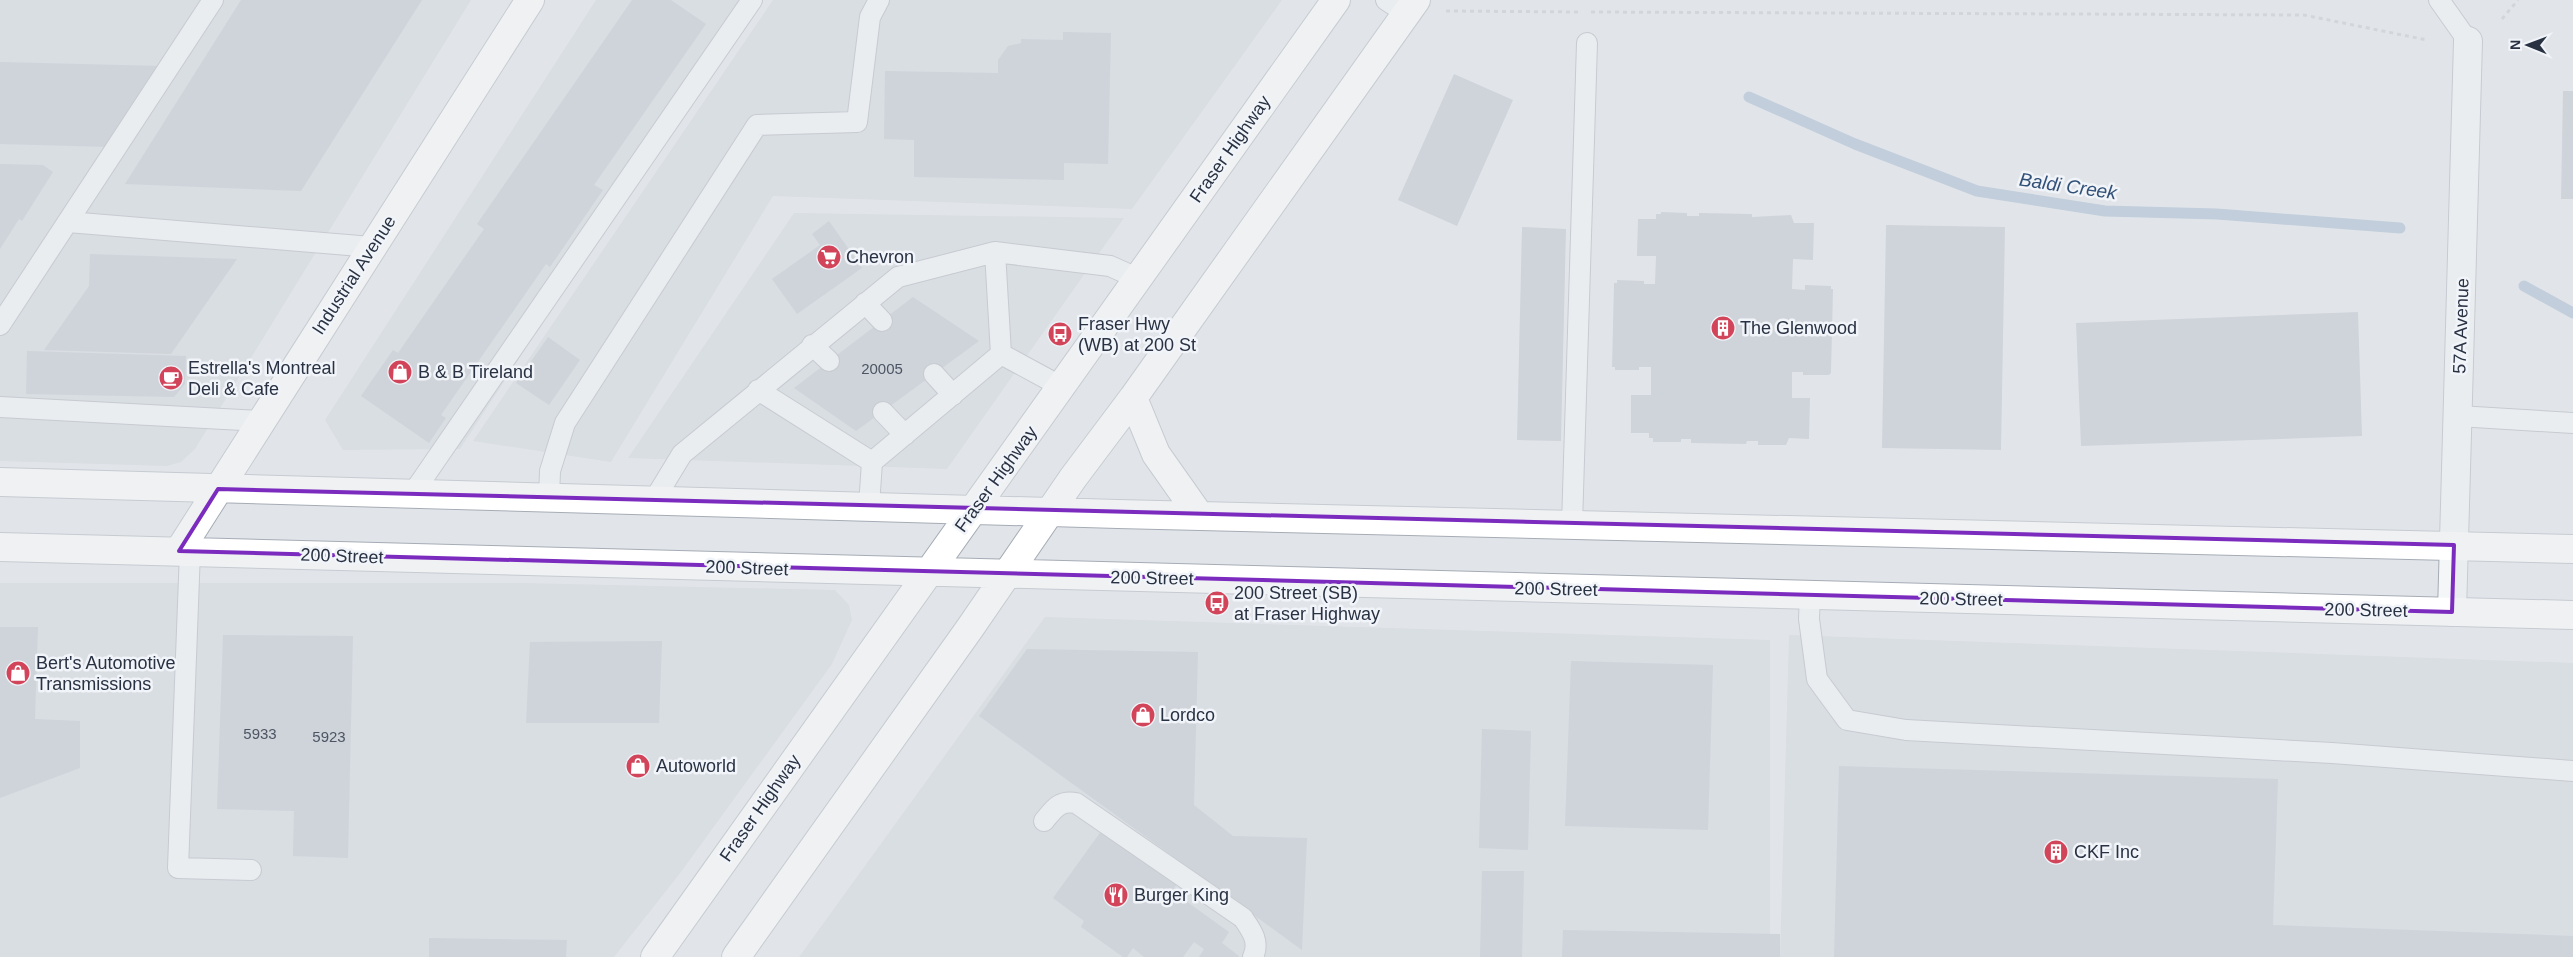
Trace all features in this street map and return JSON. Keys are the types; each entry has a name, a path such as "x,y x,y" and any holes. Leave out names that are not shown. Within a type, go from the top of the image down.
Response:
{"main road":[{"name":"Industrial Avenue","path":"184,551 218,489 261,420 530,0"},
{"name":"Fraser Highway","path":"655,957 1336,0"},
{"path":"736,957 1049,512 1134,398 1411,6"},
{"path":"1134,398 1156,454 1199,515"},
{"path":"0,482 1049,512 2573,549"},
{"name":"200 Street","path":"0,547 2573,615"}],"street":[{"name":"57A Avenue","path":"2452,612 2468,40"}],"lane":[{"path":"0,325 213,0"},
{"path":"413,493 752,0"},
{"path":"549,497 550,470 565,422 757,125 857,122 870,17 879,0"},
{"path":"2438,0 2468,40"},
{"path":"1572,524 1587,43"},
{"path":"68,222 372,247"},
{"path":"654,500 682,454 812,345 898,277 995,252 1110,266 1139,279"},
{"path":"995,252 1001,354"},
{"path":"865,303 882,321"},
{"path":"812,345 829,361"},
{"path":"1001,354 1062,387"},
{"path":"869,506 872,462 1001,354"},
{"path":"934,374 953,394"},
{"path":"758,390 872,462"},
{"path":"0,407 261,420"},
{"path":"883,412 905,435"},
{"path":"2458,416 2573,423"},
{"path":"184,551 178,868 251,870"},
{"path":"1810,595 1809,618 1816,679 1847,720 1906,730 2332,753 2573,772"},
{"path":"1044,821 1056,806 1065,801 1076,803 1243,918 1254,933 1257,949 1253,957"}],"path":[{"path":"2502,19 2518,0"},
{"path":"1411,6 2304,15 2427,40"}],"highlighted area":[{"path":"218,489 2454,545 2452,612 179,551"}],"shaded area":[{"path":"0,0 471,0 195,449 181,462 167,466 0,461"},
{"path":"596,0 753,0 460,449 343,450 325,420"},
{"path":"773,0 1282,0 1132,209 773,196 611,462 473,441"},
{"path":"794,213 1124,218 947,469 628,458"},
{"path":"0,583 523,583 835,590 849,605 852,620 832,664 681,872 614,957 0,957"},
{"path":"1045,617 1770,640 1770,957 799,957"},
{"path":"1789,635 2573,663 2573,957 1780,957"}],"building":[{"path":"241,0 422,0 301,191 125,184"},
{"path":"632,0 671,0 706,24 594,185 603,190 550,267 546,264 441,415 446,418 429,443 361,396 393,350 398,353 484,229 477,224"},
{"path":"1063,32 1111,33 1108,164 1064,163 1064,180 914,177 914,140 884,139 885,71 998,73 998,60 1008,46 1021,43 1021,39 1063,40"},
{"path":"0,62 161,66 110,147 0,144"},
{"path":"1454,74 1513,100 1457,226 1398,200"},
{"path":"2563,91 2573,91 2573,199 2561,199"},
{"path":"0,164 43,165 53,172 22,221 19,219 0,249"},
{"name":"The Glenwood","path":"1661,212 1687,213 1687,216 1699,216 1699,213 1752,214 1752,217 1791,215 1794,223 1814,223 1813,260 1793,259 1792,289 1805,290 1805,285 1831,286 1831,289 1833,289 1831,373 1829,375 1803,375 1803,372 1792,372 1792,398 1810,398 1809,439 1789,438 1786,445 1758,445 1758,441 1747,441 1746,444 1691,443 1691,439 1681,439 1681,442 1653,442 1653,438 1649,438 1649,433 1631,433 1631,395 1651,395 1651,367 1639,367 1639,370 1615,370 1615,367 1612,367 1614,283 1617,283 1617,280 1644,281 1644,284 1655,284 1656,256 1637,256 1638,219 1656,219 1656,214 1661,214"},
{"name":"Chevron","path":"829,221 862,268 797,314 772,279 820,245 812,234"},
{"path":"1886,225 2005,227 2001,450 1882,448"},
{"path":"1522,227 1566,229 1561,441 1517,440"},
{"path":"90,254 237,259 171,354 44,350 89,286"},
{"name":"Chevron","path":"913,297 979,341 856,431 794,388"},
{"path":"2358,312 2362,436 2081,446 2076,323"},
{"path":"548,337 580,360 549,405 516,383"},
{"path":"27,351 186,356 185,384 174,397 26,394"},
{"name":"Bert's Automotive Transmissions","path":"0,627 38,627 35,719 80,721 80,768 0,798"},
{"path":"223,635 353,636 348,858 293,856 294,811 217,809"},
{"path":"662,641 659,723 526,723 530,642"},
{"path":"1027,649 1198,652 1194,805 1233,836 1307,838 1302,950 979,716"},
{"path":"1571,661 1713,665 1708,830 1565,826"},
{"path":"1482,729 1531,731 1528,850 1479,848"},
{"name":"CKF Inc","path":"1839,766 2278,779 2273,925 2573,936 2573,957 1834,957"},
{"name":"Burger King","path":"1102,830 1177,884 1172,891 1229,932 1222,943 1239,956 1199,957 1204,949 1194,942 1183,957 1144,957 1133,948 1127,957 1123,957 1081,927 1084,921 1053,898"},
{"path":"1482,871 1524,871 1522,957 1480,957"},
{"path":"1563,930 1780,934 1780,957 1562,957"},
{"path":"429,938 567,940 566,957 429,957"}],"waterway":[{"name":"Baldi Creek","path":"1749,97 1855,144 1977,191 2105,211 2217,214 2400,228"},
{"name":"Baldi Creek","path":"2524,286 2573,313"}],"place":[{"name":"Chevron","path":"829,257"},
{"name":"The Glenwood","path":"1723,328"},
{"name":"Fraser Hwy (WB) at 200 St","path":"1060,334"},
{"name":"B & B Tireland","path":"400,372"},
{"name":"Estrella's Montreal Deli & Cafe","path":"171,378"},
{"name":"200 Street (SB) at Fraser Highway","path":"1217,603"},
{"name":"Bert's Automotive Transmissions","path":"18,673"},
{"name":"Lordco","path":"1143,715"},
{"name":"Autoworld","path":"638,766"},
{"name":"CKF Inc","path":"2056,852"},
{"name":"Burger King","path":"1116,895"}]}
